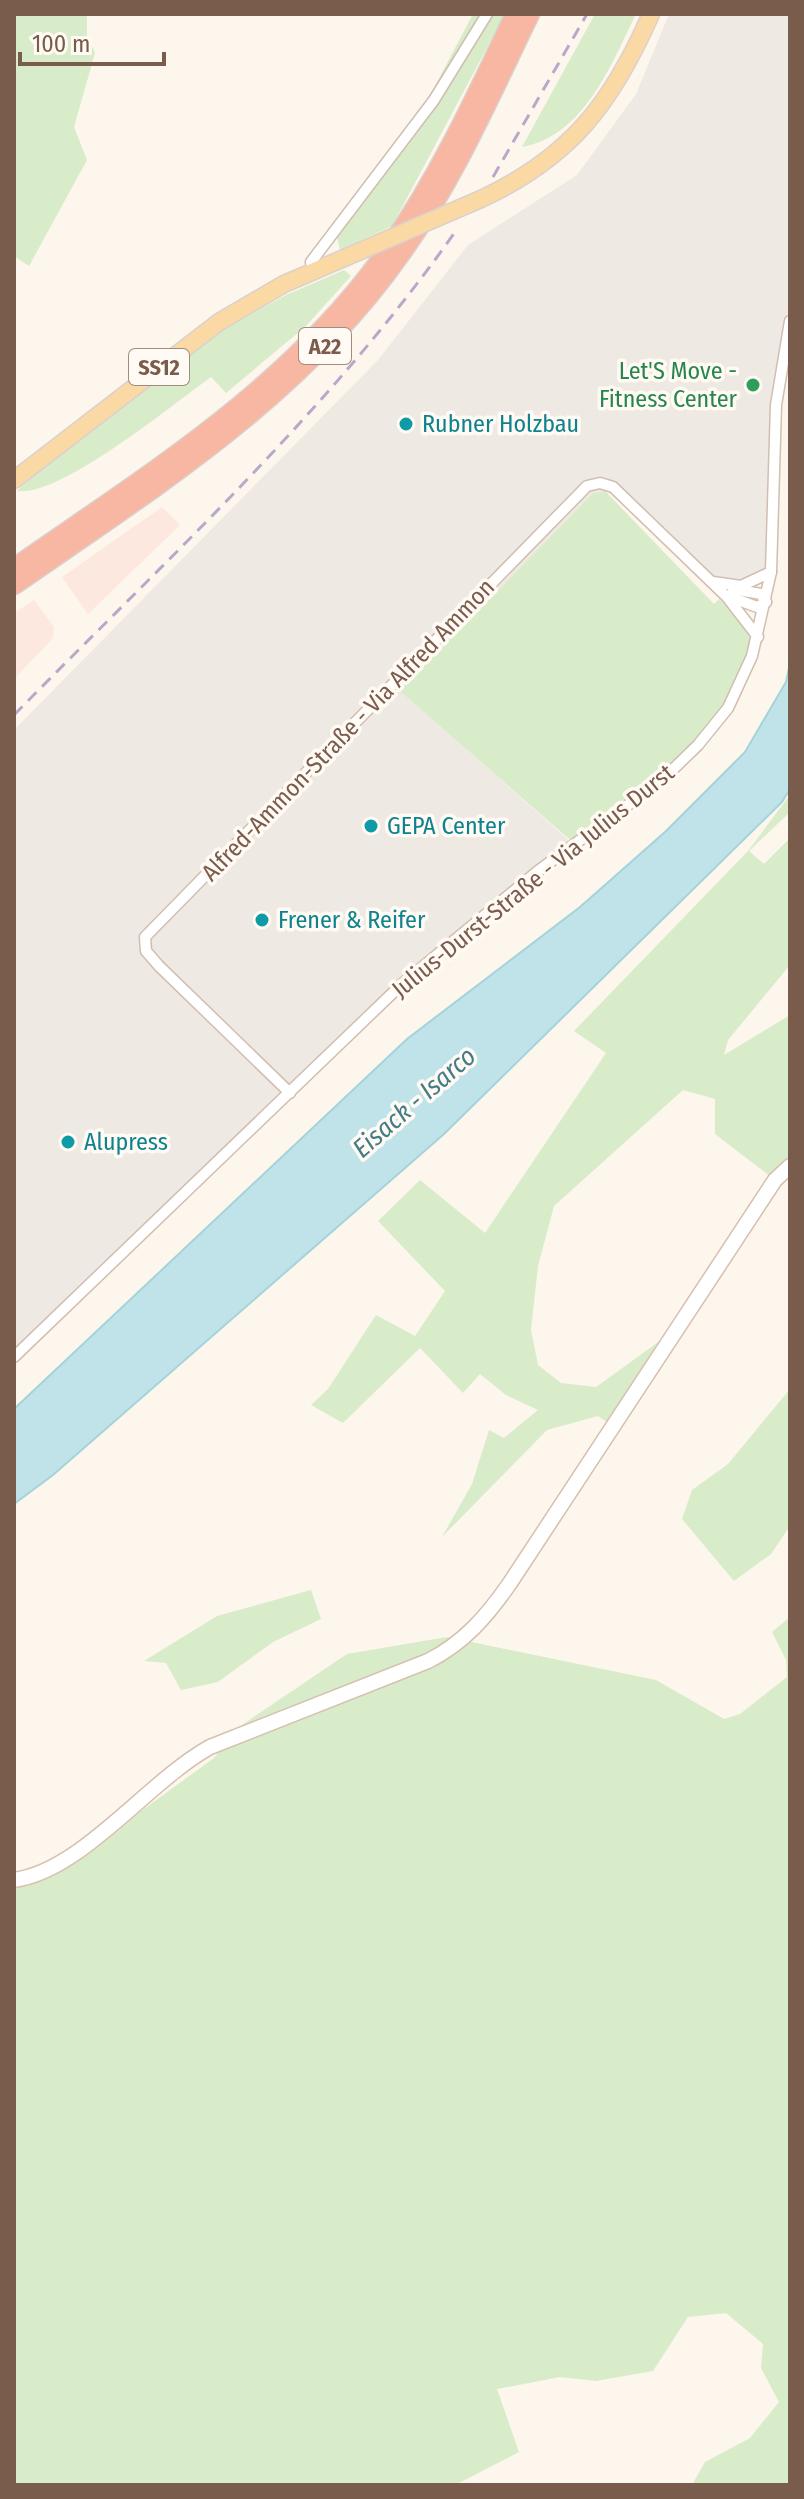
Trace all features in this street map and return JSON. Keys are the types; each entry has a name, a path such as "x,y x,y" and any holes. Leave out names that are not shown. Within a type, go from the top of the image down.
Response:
{"highway":[{"name":"A22","path":"14,568 228,418 330,322 389,249 433,180 515,14"},
{"name":"A22","path":"14,585 216,444 283,388 340,331 382,280 439,196 530,14"}],"main road":[{"name":"SS12","path":"14,480 219,322 315,271 481,199 537,170 586,125 618,83 651,14"}],"street":[{"path":"315,271 311,262 434,100 487,14"},
{"name":"Julius-Durst-Straße - Via Julius Durst","path":"14,1357 402,984 461,933 662,780 698,745 728,708 758,637 771,572 776,405 790,321"},
{"name":"Alfred-Ammon-Straße - Via Alfred Ammon","path":"290,1093 159,966 146,951 145,937 587,486 600,483 613,487 712,582 727,591 761,594 766,602"},
{"path":"758,637 727,591 771,572"},
{"path":"14,1880 66,1861 182,1762 210,1747 448,1651 492,1609 775,1180 790,1166"}],"shaded area":[{"path":"669,14 790,14 790,325 781,369 771,572 754,581 712,582 614,492 593,493 401,691 574,845 473,922 14,1357 14,730 378,360 468,245 577,175 636,94"},
{"path":"162,507 180,525 88,614 62,577"},
{"path":"34,600 54,627 53,638 14,679 14,613"}],"green space":[{"path":"14,14 87,14 87,36 95,53 74,127 87,160 29,266 14,256"},
{"path":"473,14 505,14 392,226 340,250 336,233 399,154"},
{"path":"595,14 636,14 605,76 579,114 544,140 522,147"},
{"path":"344,270 351,276 306,326 226,393 211,377 87,465 36,489 17,491 37,471 226,328 286,295"},
{"path":"606,492 714,604 719,599 737,613 751,640 742,671 726,701 705,729 652,779 570,840 400,691 593,493"},
{"path":"790,795 790,812 749,851 764,864 790,838 790,965 728,1040 724,1055 790,1015 790,1167 775,1180 715,1134 715,1099 683,1090 554,1206 538,1266 531,1330 538,1365 561,1383 596,1387 679,1327 626,1405 620,1431 598,1416 547,1430 442,1537 472,1484 489,1430 504,1438 538,1410 506,1395 480,1374 463,1393 420,1348 343,1423 311,1405 328,1389 376,1315 415,1336 445,1291 378,1221 420,1180 485,1233 606,1053 574,1031 748,851"},
{"path":"790,1389 790,1526 771,1554 734,1581 682,1519 692,1490 728,1464"},
{"path":"311,1590 321,1619 273,1642 218,1682 181,1690 166,1663 144,1661 217,1616"},
{"path":"790,1617 790,2485 692,2485 705,2462 750,2438 779,2402 761,2368 763,2344 726,2313 688,2317 653,2371 596,2381 560,2377 497,2389 519,2452 455,2485 14,2485 14,1878 71,1862 214,1758 239,1727 347,1654 447,1637 656,1680 724,1719 740,1714 787,1677 786,1660 772,1632"}],"water":[{"name":"Eisack - Isarco","path":"790,663 790,789 782,802 444,1134 53,1475 14,1504 14,1409 407,1039 580,907 665,832 745,752 786,682"}],"railway":[{"path":"493,177 587,14"},
{"path":"14,715 300,423 406,298 455,232"}],"place":[{"name":"Let'S Move - Fitness Center","path":"753,385"},
{"name":"Rubner Holzbau","path":"406,424"},
{"name":"GEPA Center","path":"371,826"},
{"name":"Frener & Reifer","path":"262,920"},
{"name":"Alupress","path":"68,1142"}]}
